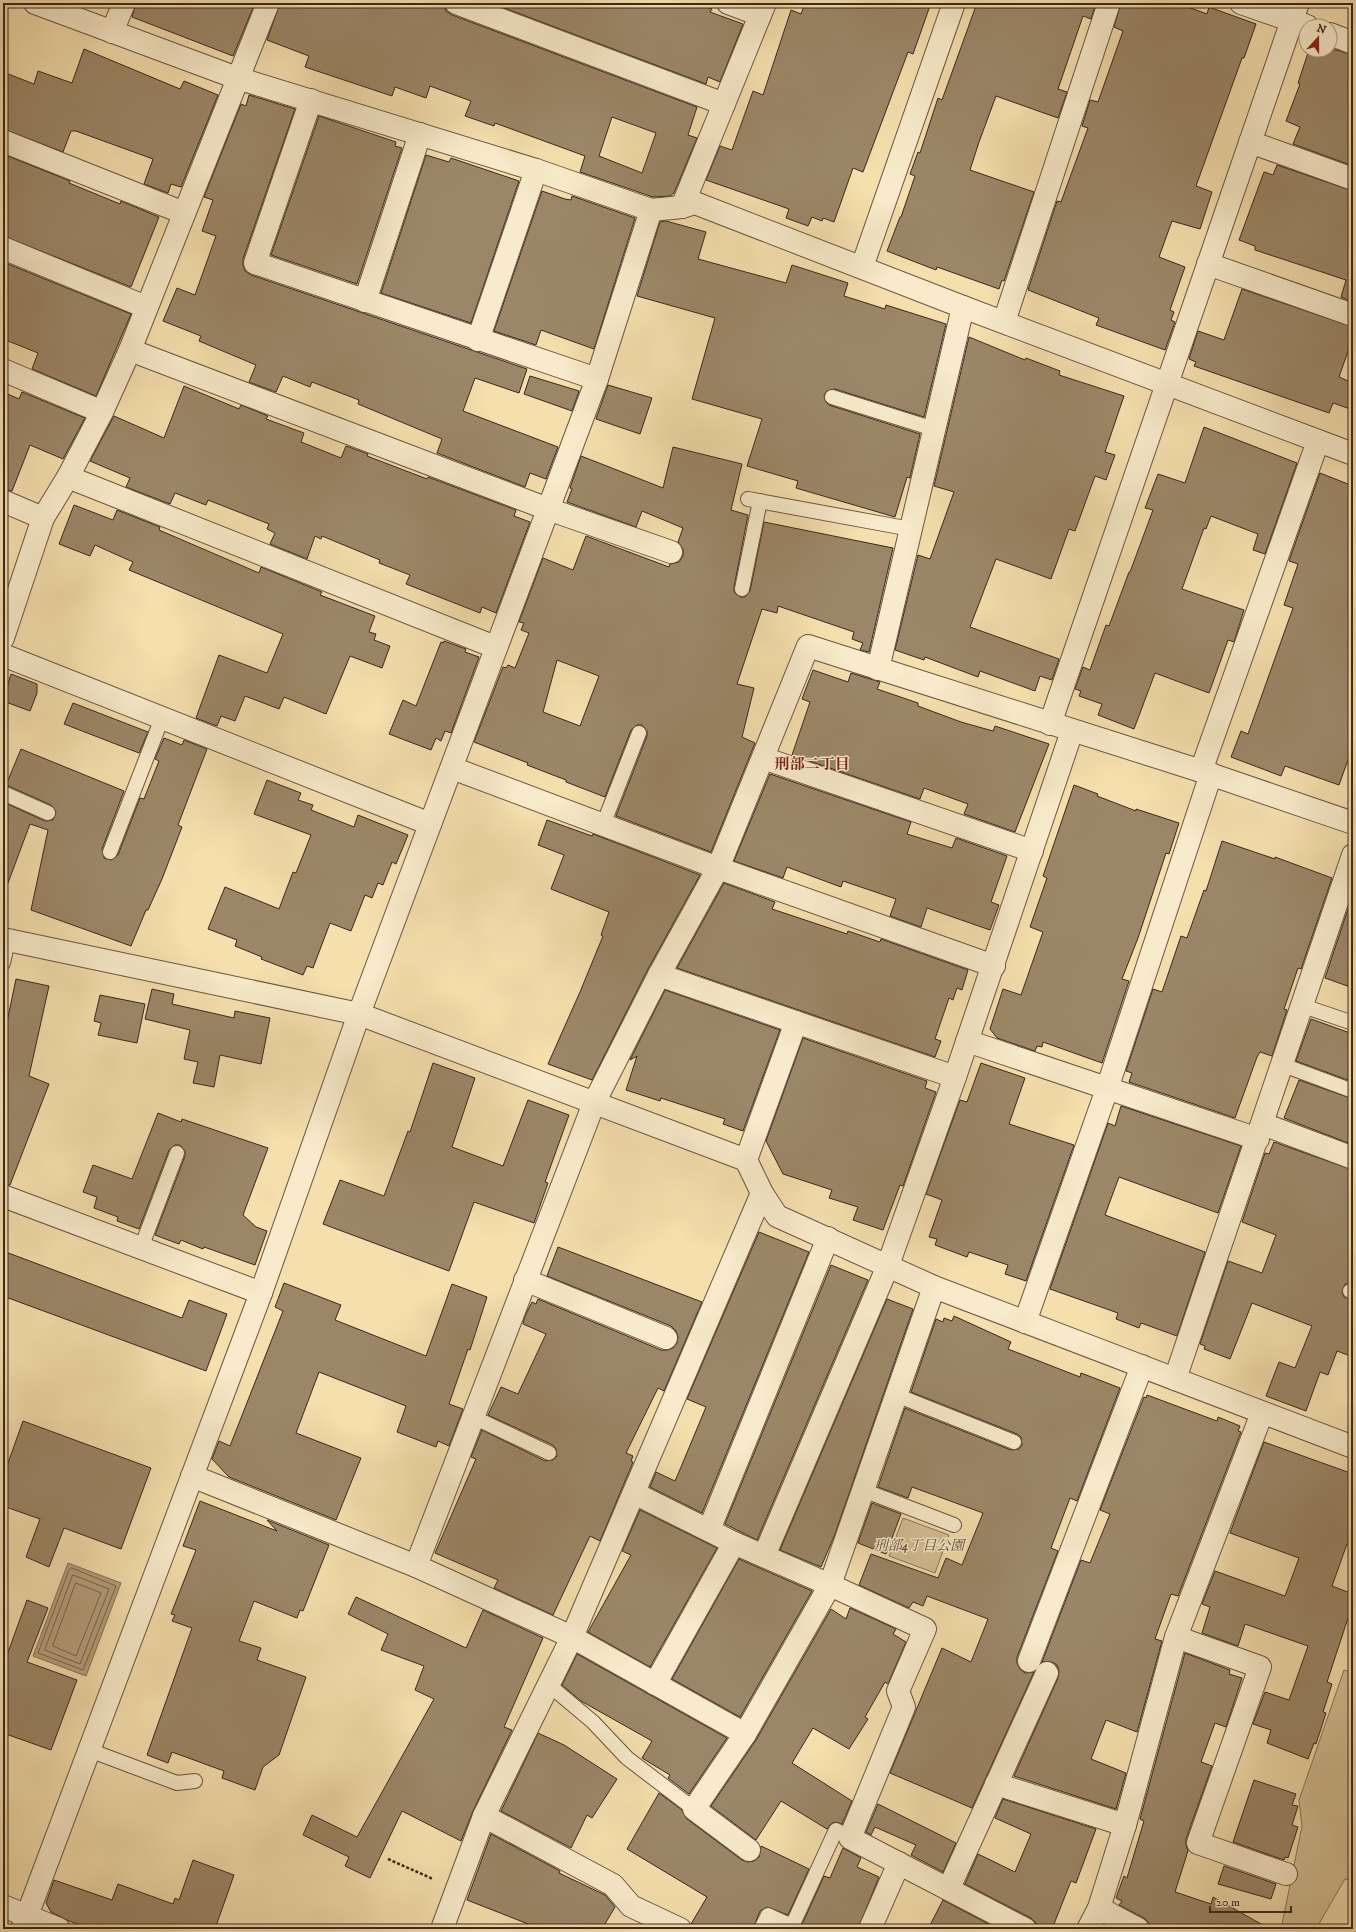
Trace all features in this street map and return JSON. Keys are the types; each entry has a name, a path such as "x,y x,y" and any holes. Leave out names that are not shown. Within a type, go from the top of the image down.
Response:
{"street":[{"path":"35,3 237,78 536,170 651,210 682,207 695,203 963,307 1353,454"},
{"path":"112,32 124,3"},
{"path":"3,638 43,518 68,477 102,412 130,350 268,3"},
{"path":"456,3 724,104"},
{"path":"682,207 762,9 728,3"},
{"path":"862,267 954,3"},
{"path":"1004,322 1109,3"},
{"path":"1050,724 1250,142 1299,17 1241,3"},
{"path":"1338,37 1353,43"},
{"path":"311,100 255,263 478,340 597,379"},
{"path":"365,301 420,134"},
{"path":"3,141 184,213"},
{"path":"1250,142 1353,179"},
{"path":"478,340 536,170"},
{"path":"25,1922 261,1293 359,1014 597,379 651,210"},
{"path":"3,248 146,307"},
{"path":"1208,264 1353,315"},
{"path":"878,668 963,307"},
{"path":"130,350 548,508 671,552"},
{"path":"3,370 102,412"},
{"path":"1025,1322 1107,1089 1206,773 1318,441"},
{"path":"68,477 495,648"},
{"path":"3,502 43,518"},
{"path":"416,1566 594,1103 659,975 718,868 808,646 1206,773 1353,823"},
{"path":"3,655 430,824"},
{"path":"764,1556 887,1268 994,966 1072,731"},
{"path":"763,758 1032,851"},
{"path":"452,768 718,868 994,966"},
{"path":"1175,1379 1261,1132 1353,856"},
{"path":"6,939 359,1014 746,1160 762,1193 777,1216 828,1238 887,1268 1353,1447"},
{"path":"659,975 955,1077"},
{"path":"746,1160 796,1022"},
{"path":"967,1041 1107,1089 1353,1158"},
{"path":"442,1929 484,1816 572,1637 762,1193"},
{"path":"3,1196 261,1293"},
{"path":"709,1530 828,1238"},
{"path":"526,1280 666,1338"},
{"path":"749,1850 694,1809 745,1734 830,1585 934,1287"},
{"path":"1028,1661 1142,1366"},
{"path":"1088,1929 1099,1908 1125,1825 1176,1638 1262,1413"},
{"path":"192,1476 416,1566 572,1637 745,1734"},
{"path":"634,1493 734,1543 925,1629 898,1691 904,1707 850,1838 949,1888 1025,1929"},
{"path":"655,1684 734,1543"},
{"path":"1176,1638 1260,1667 1198,1843 1286,1874"},
{"path":"949,1888 1047,1673"},
{"path":"996,1784 1125,1825"},
{"path":"484,1816 613,1885 631,1906 680,1929"},
{"path":"870,1929 899,1863"},
{"path":"3,1906 25,1922 59,1929"},
{"path":"1099,1908 1138,1929"}],"lane":[{"path":"832,397 934,429"},
{"path":"742,589 754,500 911,528"},
{"path":"110,852 162,718"},
{"path":"603,825 639,733"},
{"path":"3,793 48,813"},
{"path":"3,963 6,939"},
{"path":"1303,1006 1353,1024"},
{"path":"1283,1065 1353,1092"},
{"path":"141,1248 177,1153"},
{"path":"896,1396 1014,1442"},
{"path":"473,1417 549,1453"},
{"path":"863,1490 954,1525"},
{"path":"549,1685 593,1722 627,1758 694,1809"},
{"path":"89,1750 177,1783 195,1781"},
{"path":"761,1929 768,1915 792,1926 836,1830 850,1838"}],"path":[{"path":"388,1858 457,1889"}],"green space":[{"name":"刑部4丁目公園","path":"903,1518 949,1535 935,1573 889,1556"},
{"path":"1344,1670 1353,1673 1353,1880 1345,1879 1316,1929 1281,1929 1302,1826 1299,1800"}],"water":[{"path":"68,1563 121,1583 86,1676 33,1656"}],"building":[{"path":"99,3 110,3 108,8"},
{"path":"136,3 255,3 233,56 132,17"},
{"path":"280,3 444,3 446,11 452,15 697,107 688,135 697,138 674,193 670,196 653,197 580,172 585,156 495,123 494,126 465,116 471,101 430,86 426,98 395,87 392,96 305,67 309,56 267,40","holes":["612,117 656,133 642,173 599,156"]},
{"path":"491,3 696,3 712,9 710,12 743,24 720,82 708,77 706,84"},
{"path":"805,3 931,3 913,54 908,52 863,172 853,168 834,222 823,218 822,221 812,217 808,226 786,218 789,209 706,180 720,146 732,150 753,91 763,95 791,10 801,14"},
{"path":"977,3 1096,3 1091,19 1083,16 1058,89 1067,92 1058,118 996,96 979,142 970,170 1034,192 1004,281 1002,280 999,289 937,267 936,270 887,251 901,217 915,176 910,174 918,152 920,153 938,98 942,100"},
{"path":"1121,3 1177,3 1207,14 1209,7 1256,24 1244,58 1242,58 1196,186 1212,192 1200,229 1172,221 1159,257 1185,267 1170,310 1174,312 1171,320 1175,322 1165,350 1096,325 1099,318 1028,290 1057,201 1061,202 1088,128 1082,126 1090,100 1098,102 1123,31 1114,27"},
{"path":"84,49 180,89 184,81 218,95 181,187 171,184 168,193 144,184 153,159 76,131 71,131 63,152 3,129 3,72 34,84 38,71 72,83"},
{"path":"1338,50 1353,55 1353,166 1293,144 1300,127 1286,121 1300,84 1298,83 1306,58 1338,58"},
{"path":"249,95 295,109 243,259 245,271 251,275 527,369 519,393 475,378 463,411 558,447 546,479 530,473 525,487 437,453 442,439 358,404 359,400 312,382 310,387 283,376 276,392 249,382 256,365 199,341 201,336 163,321 177,288 195,295 216,236 202,231 213,200 204,197 241,104 246,106"},
{"path":"319,116 396,142 395,146 402,148 357,284 271,255"},
{"path":"3,154 70,181 69,183 120,204 121,201 159,217 131,287 3,236"},
{"path":"426,155 449,162 451,158 519,181 471,323 381,293"},
{"path":"1277,165 1353,191 1353,302 1341,297 1346,280 1255,250 1255,246 1239,240 1264,172 1273,175"},
{"path":"542,191 571,200 572,196 635,218 594,349 541,330 536,345 494,331"},
{"path":"666,221 706,232 698,259 786,283 792,265 848,283 844,296 885,309 886,305 946,324 924,417 835,389 827,391 824,395 826,402 829,405 920,434 910,478 907,477 895,517 796,488 798,481 747,466 762,419 692,399 715,318 637,296 660,222"},
{"path":"3,262 131,314 96,396 32,369 38,353 3,339"},
{"path":"1242,289 1353,327 1353,337 1339,377 1353,383 1353,410 1333,403 1329,413 1194,366 1196,362 1189,359 1198,331 1224,340"},
{"path":"969,337 1025,360 1026,358 1060,371 1059,375 1124,396 1105,452 1115,455 1106,480 1095,476 1075,531 1069,529 1051,579 996,559 970,627 1059,659 1052,680 1040,676 1035,691 980,671 978,677 925,657 924,660 895,650 918,555 930,559 954,492 934,486"},
{"path":"530,376 579,391 572,411 524,394"},
{"path":"608,385 652,398 640,434 596,419"},
{"path":"184,386 239,409 241,405 268,416 266,419 304,433 301,442 341,458 346,446 368,454 367,456 427,479 428,477 516,510 514,516 530,522 496,613 482,607 480,613 406,584 410,575 379,563 380,560 322,536 321,539 315,536 307,559 270,544 275,533 267,529 269,524 208,500 206,505 175,493 170,504 126,487 130,478 90,461 114,416 164,438"},
{"path":"3,392 19,399 22,392 85,418 63,459 30,445 12,491 3,489"},
{"path":"1204,427 1297,463 1265,554 1253,550 1258,534 1211,516 1206,529 1204,528 1182,589 1244,610 1234,642 1228,640 1209,693 1155,673 1134,729 1098,715 1102,704 1079,696 1081,691 1075,689 1083,667 1090,670 1106,625 1109,626 1130,572 1153,510 1145,508 1158,474 1185,483"},
{"path":"673,447 742,464 731,510 748,515 734,587 734,592 740,597 745,597 750,591 764,522 893,548 869,652 860,650 863,643 852,639 854,632 778,606 777,613 762,609 737,684 754,688 742,737 755,743 711,852 616,816 647,736 647,731 642,725 637,725 631,730 605,797 527,765 528,763 474,742 503,667 506,668 508,665 515,668 529,633 521,630 524,623 519,622 543,558 573,570 586,536 669,567 670,564 679,562 683,556 683,549 678,542 683,528 642,511 636,527 567,502 572,489 570,488 581,456 663,488","holes":["557,660 599,676 580,726 543,712"]},
{"path":"1320,473 1353,486 1353,746 1339,785 1285,766 1281,776 1231,757 1241,731 1248,734 1293,608 1284,605 1298,564 1289,561"},
{"path":"74,505 113,520 117,510 160,527 159,530 259,573 261,567 322,592 320,595 375,616 369,632 376,634 374,640 390,646 382,668 350,656 326,714 284,697 279,709 245,696 235,721 221,716 217,726 196,718 219,655 267,673 283,634 129,570 133,562 95,545 90,556 59,544"},
{"path":"444,641 466,649 465,652 479,657 451,733 445,731 441,741 436,738 431,750 389,734 403,700 416,706 441,642 443,643"},
{"path":"813,670 848,682 851,673 880,682 877,689 918,703 918,706 961,722 993,731 995,726 1049,744 1015,832 964,814 968,804 924,788 920,799 792,755 810,702 802,699"},
{"path":"11,674 37,684 37,693 30,711 3,701"},
{"path":"73,703 148,732 139,753 64,724"},
{"path":"164,738 182,745 184,740 207,749 178,825 182,827 162,879 148,910 146,910 131,946 31,910 48,830 30,824 5,891 3,891 3,802 45,821 53,820 56,812 51,805 6,785 21,749 124,791 102,849 104,858 111,860 118,855 140,798 144,799 159,761 155,759"},
{"path":"770,774 911,822 907,834 952,848 956,838 1007,856 991,902 999,905 990,930 927,908 921,927 890,916 896,899 843,881 841,887 787,867 783,878 734,861"},
{"path":"267,780 301,793 298,800 313,805 311,810 354,827 358,815 408,835 396,864 392,862 383,885 378,883 372,898 365,895 351,931 330,923 313,968 307,966 303,975 261,959 262,957 235,946 237,940 208,929 225,887 279,909 293,872 296,873 311,835 254,814"},
{"path":"1074,785 1098,794 1097,796 1136,811 1136,809 1179,823 1169,854 1166,853 1138,938 1122,979 1129,981 1102,1063 1043,1042 1042,1047 1037,1046 1035,1051 997,1038 990,1029 1003,989 1021,995 1043,932 1030,927 1047,878 1043,876"},
{"path":"547,820 592,836 593,834 700,875 648,969 592,1080 548,1064 603,936 601,935 609,912 551,889 564,855 538,845"},
{"path":"1222,841 1275,859 1275,857 1332,878 1301,969 1298,968 1284,1009 1287,1010 1272,1056 1260,1052 1257,1057 1235,1118 1129,1082 1132,1073 1126,1071 1153,989 1162,992 1181,936 1187,938 1204,890 1206,891"},
{"path":"724,883 775,902 772,909 847,934 848,931 880,942 881,939 968,970 962,990 957,988 953,1000 949,998 935,1039 941,1041 935,1057 677,968"},
{"path":"1353,894 1353,988 1325,978"},
{"path":"16,979 49,986 29,1076 49,1084 10,1185 3,1184 3,1041"},
{"path":"152,989 174,994 172,1004 234,1018 235,1011 270,1018 261,1064 220,1055 214,1087 193,1083 198,1062 184,1059 190,1030 145,1019"},
{"path":"665,990 780,1030 743,1131 723,1124 725,1119 661,1098 660,1101 626,1090 637,1056 630,1060"},
{"path":"100,995 145,1004 137,1043 98,1035 101,1023 94,1021"},
{"path":"1311,1019 1353,1034 1353,1082 1296,1061"},
{"path":"803,1038 927,1081 925,1088 936,1092 903,1186 900,1185 883,1230 853,1220 858,1207 829,1198 832,1190 783,1174 766,1141"},
{"path":"433,1063 475,1078 452,1147 503,1166 528,1100 569,1115 545,1182 548,1183 534,1223 474,1202 449,1271 323,1224 340,1180 384,1196 408,1131 410,1132"},
{"path":"981,1063 1025,1078 1009,1124 1074,1145 1026,1281 1005,1274 1008,1265 969,1252 967,1257 935,1245 937,1239 929,1237 942,1200 926,1194 960,1100 967,1102"},
{"path":"1299,1080 1353,1099 1353,1145 1284,1118"},
{"path":"1121,1106 1241,1146 1218,1213 1119,1177 1105,1215 1205,1252 1177,1336 1141,1323 1139,1328 1116,1319 1118,1313 1050,1289 1108,1123 1115,1126"},
{"path":"158,1113 181,1122 182,1119 268,1148 243,1215 256,1227 267,1231 255,1265 204,1247 203,1249 181,1240 179,1244 155,1235 185,1156 185,1151 180,1145 175,1145 169,1150 139,1229 117,1221 118,1217 94,1208 97,1197 83,1192 93,1165 132,1179"},
{"path":"1274,1142 1353,1170 1353,1283 1345,1284 1342,1292 1344,1297 1353,1300 1353,1357 1337,1351 1328,1375 1320,1372 1306,1411 1266,1396 1279,1362 1295,1368 1312,1326 1252,1303 1230,1359 1204,1349 1205,1346 1200,1344 1228,1261 1262,1273 1276,1235 1242,1222 1265,1153 1269,1154"},
{"path":"759,1232 809,1252 702,1513 650,1487 656,1472 675,1481 681,1467 706,1407 687,1399"},
{"path":"558,1247 702,1302 664,1391 658,1388 626,1453 633,1456 631,1461 633,1462 600,1541 590,1536 553,1615 494,1588 498,1580 435,1553 476,1459 471,1457 482,1430 545,1461 553,1460 557,1456 556,1449 553,1445 488,1415 501,1387 518,1394 546,1334 523,1324 525,1316 532,1302 536,1304 538,1299 661,1350 673,1348 677,1343 678,1337 676,1331 671,1326 547,1276"},
{"path":"3,1251 182,1318 189,1300 227,1314 206,1371 3,1296"},
{"path":"831,1265 868,1280 757,1540 725,1524"},
{"path":"284,1283 341,1305 335,1320 426,1356 452,1284 487,1297 470,1350 468,1349 449,1404 463,1409 449,1446 438,1441 436,1447 397,1432 406,1406 319,1372 296,1433 361,1458 336,1520 229,1477 212,1459 219,1441 230,1446 283,1311 275,1307"},
{"path":"887,1299 913,1309 835,1534 821,1567 780,1550"},
{"path":"954,1316 1011,1342 1008,1349 1080,1377 1081,1373 1120,1388 1077,1501 1070,1498 1051,1548 1058,1551 1017,1657 1017,1663 1020,1669 1025,1673 1034,1672 972,1808 890,1773 942,1648 971,1662 988,1619 927,1596 923,1606 913,1602 909,1608 859,1585 871,1554 938,1578 946,1558 962,1565 983,1513 912,1487 908,1498 878,1487 905,1408 1011,1450 1019,1449 1022,1445 1021,1437 1017,1434 911,1392 936,1319 943,1322 944,1318 952,1321"},
{"path":"1147,1395 1217,1421 1218,1417 1240,1426 1238,1431 1241,1432 1178,1596 1171,1594 1155,1639 1162,1641 1137,1732 1106,1720 1091,1759 1126,1773 1116,1809 1014,1776 1058,1678 1059,1671 1057,1665 1052,1662 1042,1662 1081,1560 1090,1563 1110,1514 1100,1510 1144,1397 1146,1398"},
{"path":"23,1421 151,1468 121,1549 64,1528 49,1567 26,1557 40,1519 3,1506 3,1477"},
{"path":"1264,1442 1353,1474 1353,1546 1347,1544 1332,1586 1353,1594 1353,1619 1348,1618 1327,1682 1332,1684 1323,1712 1326,1713 1316,1744 1314,1743 1308,1759 1267,1743 1271,1730 1253,1724 1265,1692 1289,1700 1308,1646 1245,1624 1238,1646 1202,1633 1210,1607 1202,1604 1215,1571 1285,1596 1299,1558 1230,1533"},
{"path":"200,1501 277,1531 267,1520 329,1545 303,1611 300,1610 297,1618 254,1601 239,1641 261,1648 257,1660 306,1677 279,1755 263,1767 255,1790 222,1778 224,1771 172,1752 168,1763 147,1755 192,1628 172,1621 175,1615 171,1614 196,1550 183,1546"},
{"path":"872,1503 901,1514 886,1554 858,1543"},
{"path":"640,1510 717,1548 650,1667 588,1632 631,1555 622,1551"},
{"path":"739,1559 812,1591 740,1717 672,1679"},
{"path":"356,1597 466,1648 483,1610 543,1638 504,1727 512,1730 473,1811 461,1841 402,1811 370,1878 345,1866 349,1857 303,1835 312,1815 357,1837 434,1699 415,1690 424,1666 381,1650 388,1634 348,1614"},
{"path":"27,1600 48,1608 27,1662 77,1680 51,1750 3,1733 3,1666"},
{"path":"850,1608 896,1629 893,1634 906,1642 888,1684 885,1682 865,1717 868,1719 849,1749 813,1728 792,1763 852,1801 842,1824 836,1822 832,1823 827,1829 781,1801 756,1840 711,1806 756,1740 831,1609 846,1619"},
{"path":"1185,1653 1230,1670 1229,1674 1242,1678 1226,1727 1215,1723 1201,1762 1212,1766 1186,1839 1188,1851 1175,1892 1211,1904 1213,1897 1270,1929 1150,1929 1149,1923 1144,1918 1119,1905 1122,1901 1116,1898 1124,1876 1127,1878 1144,1821 1140,1819"},
{"path":"577,1654 727,1738 689,1794 668,1778 670,1775 642,1758 652,1741 581,1701 562,1685"},
{"path":"538,1733 564,1745 617,1779 592,1818 587,1815 571,1848 501,1811"},
{"path":"1254,1780 1296,1794 1292,1805 1298,1806 1292,1825 1298,1827 1288,1858 1285,1857 1284,1860 1233,1842"},
{"path":"659,1793 682,1810 687,1819 742,1860 748,1862 754,1861 759,1857 761,1846 809,1869 788,1915 767,1907 760,1911 753,1929 692,1929 691,1924 707,1897 627,1849"},
{"path":"1003,1799 1096,1829 1076,1883 1071,1881 1052,1929 1037,1929 1036,1923 1031,1918 965,1884 978,1854 1015,1872 1031,1834 995,1818"},
{"path":"878,1804 956,1843 943,1872 911,1855 916,1845 875,1827 871,1835 866,1832"},
{"path":"491,1834 560,1871 559,1873 605,1895 615,1907 602,1929 541,1929 467,1900"},
{"path":"843,1848 861,1858 857,1867 879,1877 858,1929 800,1929 824,1876 830,1878"},
{"path":"193,1860 234,1875 215,1929 91,1929 69,1921 51,1912 46,1903 54,1880 112,1900 118,1884 173,1904 175,1898 179,1900"},
{"path":"1224,1866 1276,1884 1271,1899 1218,1884"},
{"path":"943,1900 998,1929 928,1929"}],"district":[{"name":"刑部二丁目","path":"812,764"}]}
